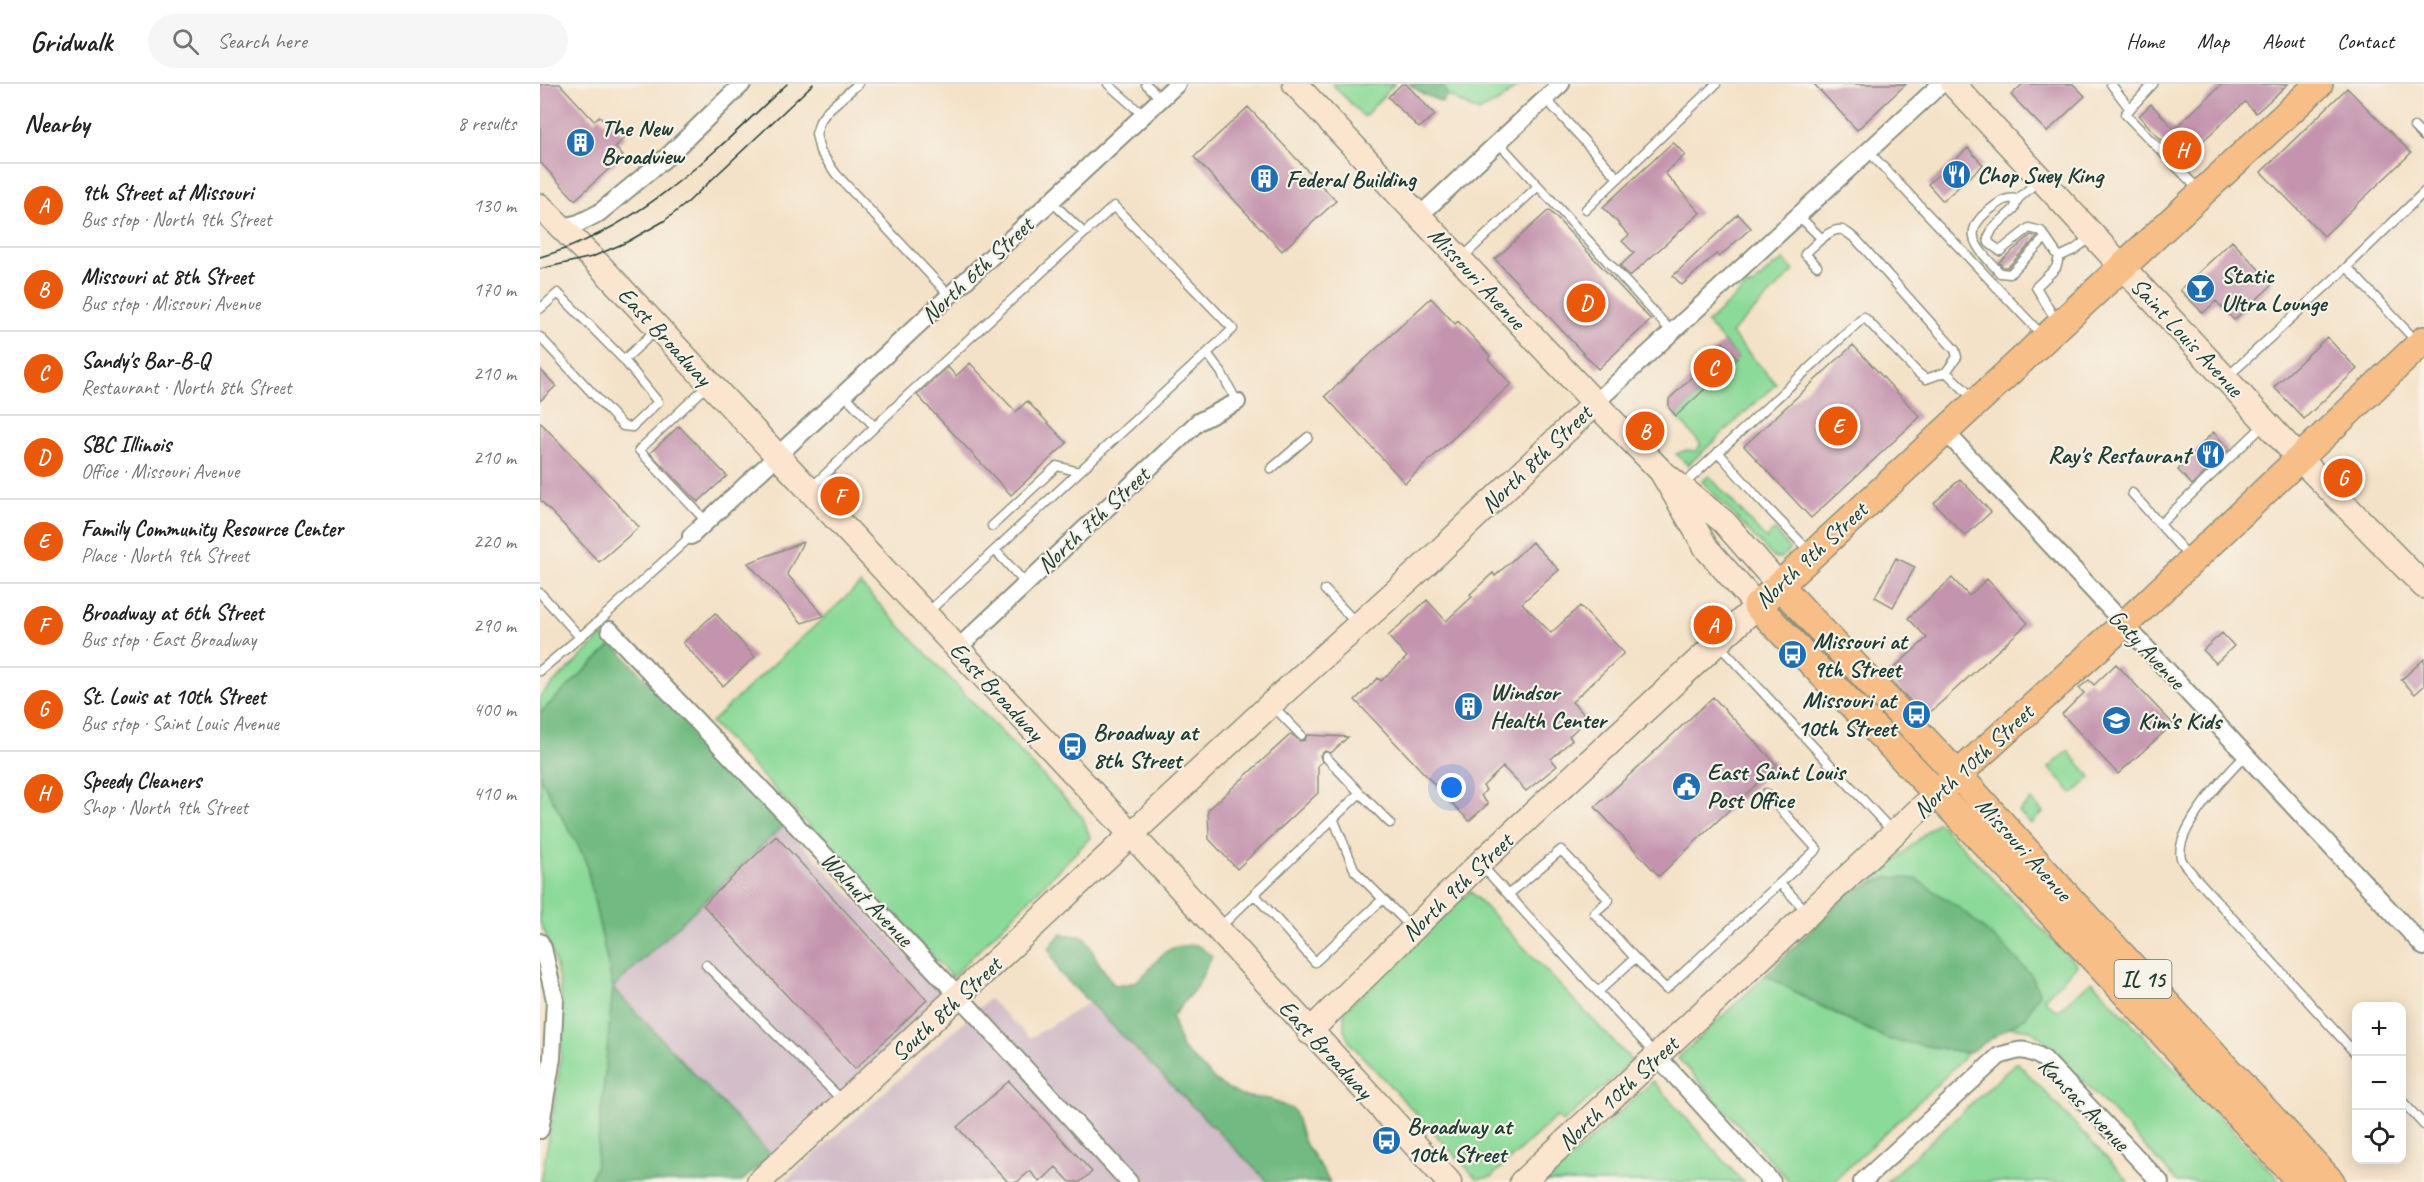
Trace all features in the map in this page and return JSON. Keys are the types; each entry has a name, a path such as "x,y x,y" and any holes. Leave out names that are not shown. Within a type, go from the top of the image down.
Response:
{"main road":[{"name":"Missouri Avenue","path":"1295,84 1594,403 1661,471 1724,522 1779,585 1957,774 2331,1182"},
{"name":"Saint Louis Avenue","path":"1953,84 2300,459 2424,586"},
{"name":"North 9th Street","path":"1310,1032 1480,863 2319,84"},
{"name":"East Broadway","path":"540,206 602,268 1131,834 1449,1182"},
{"name":"North 10th Street","path":"1522,1182 1658,1057 1957,774 2192,561 2422,342"},
{"name":"North 8th Street","path":"1131,834 1426,564 1594,403"},
{"name":"Missouri Avenue","path":"1661,471 1707,549 1756,606 2041,902 2301,1182"},
{"name":"South 8th Street","path":"759,1182 1131,834"}],"street":[{"path":"560,228 579,223 599,213 668,156 742,84"},
{"name":"North 6th Street","path":"691,536 1177,84"},
{"path":"1419,216 1561,84"},
{"name":"North 8th Street","path":"1594,403 1941,84"},
{"name":"North 7th Street","path":"957,649 1198,422 1237,402"},
{"name":"Gaty Avenue","path":"1944,430 2424,947"},
{"name":"Walnut Avenue","path":"605,625 959,996 1129,1182"},
{"path":"540,942 555,1000 552,1058 540,1130"},
{"name":"Kansas Avenue","path":"1862,1182 1999,1056 2021,1049 2033,1052 2044,1059 2160,1182"},
{"path":"1658,1057 1772,1182"}],"lane":[{"path":"858,84 828,110 820,121 816,134 820,152 836,174 950,295"},
{"path":"1108,84 1143,115"},
{"path":"1146,84 1161,99"},
{"path":"1586,209 1716,84"},
{"path":"2111,84 2130,109"},
{"path":"2153,84 2125,114 2202,192"},
{"path":"1545,98 1618,178"},
{"path":"2414,127 2424,137"},
{"path":"1498,142 1672,332"},
{"path":"1868,152 2051,331"},
{"path":"2041,179 2018,198 2014,209 1989,232 1989,243 2000,251 2029,228 2041,231 2046,237 2059,257 2056,268 2036,287 2051,331"},
{"path":"1460,260 1538,186"},
{"path":"2226,378 2347,267 2424,192"},
{"path":"2018,198 2003,199 1978,219 1972,232 1977,247 2000,273 2010,274 2046,237"},
{"path":"1051,201 1084,233"},
{"path":"809,490 1114,206 1233,329 925,615"},
{"path":"1798,215 1822,239"},
{"path":"1681,487 1864,317 1926,379 1946,372 1956,357 1956,350 1855,238 1843,230 1834,230 1805,254 1817,267"},
{"path":"2059,257 2074,250 2093,236"},
{"path":"2347,267 2422,342"},
{"path":"540,309 558,293 624,360 658,402 632,427 623,426 540,337"},
{"path":"624,360 658,328"},
{"path":"1207,353 1221,372 1237,402"},
{"path":"1946,372 1976,401"},
{"path":"706,521 639,450 710,383"},
{"path":"844,394 875,427"},
{"path":"2160,524 2267,423"},
{"path":"1271,469 1308,437"},
{"path":"1718,452 1759,500 1812,555"},
{"path":"992,526 1057,466 1079,472"},
{"path":"2133,493 2192,561"},
{"path":"540,671 580,637 605,625 691,536"},
{"path":"995,550 1026,584"},
{"path":"1325,590 1358,625"},
{"path":"540,593 580,637"},
{"path":"1717,643 1894,834"},
{"path":"1271,704 1301,735"},
{"path":"2246,755 2211,792 2191,822 2182,847 2183,862 2352,1050"},
{"path":"1326,758 1390,823"},
{"path":"1217,930 1360,792"},
{"path":"1509,894 1561,849 1610,900 1594,913 1666,989 1817,849 1766,793"},
{"path":"1333,818 1355,871 1413,930"},
{"path":"1480,863 1658,1057"},
{"path":"1780,883 1809,914"},
{"path":"1254,894 1315,962 1383,899"},
{"path":"1598,992 1635,958"},
{"path":"706,965 844,1103"},
{"path":"2406,1105 2424,1125"}],"shaded area":[{"path":"784,825 944,995 771,1155 613,988"},
{"path":"989,999 1030,1038 1090,1002 1268,1182 784,1182"}],"green space":[{"path":"1332,84 1394,84 1364,117"},
{"path":"1409,84 1442,84 1447,95 1442,102 1423,94"},
{"path":"1442,84 1519,84 1499,102 1478,112 1447,95"},
{"path":"1784,260 1794,271 1731,333 1776,384 1688,465 1676,454 1686,450 1696,451 1701,444 1676,416 1738,358 1707,323 1748,285 1751,287 1773,266"},
{"path":"1709,476 1766,539 1775,530 1790,550 1781,558 1774,558 1702,481"},
{"path":"860,584 1083,818 1090,838 952,977 711,722"},
{"path":"603,636 613,644 540,713 540,696"},
{"path":"613,644 784,825 613,988 585,858 540,777 540,713"},
{"path":"2068,751 2091,777 2073,794 2049,768"},
{"path":"540,777 585,858 613,988 596,1165 589,1182 541,1182 557,1084 562,1018 560,985 553,954 540,923"},
{"path":"2031,800 2043,812 2031,824 2019,812"},
{"path":"1938,822 2077,965 2044,999 2057,1011 2092,981 2281,1182 2178,1182 2049,1044 2031,1030 2010,1027 2026,1017 1869,884"},
{"path":"1889,877 1916,879 1961,909 2007,949 2032,976 2039,993 2026,1017 1968,1053 1887,1039 1815,1003 1766,975 1850,891"},
{"path":"1470,891 1632,1061 1563,1122 1556,1117 1491,1177 1477,1179 1350,1043 1344,1030 1344,1011"},
{"path":"1061,934 1085,937 1113,984 1125,985 1135,982 1163,954 1182,946 1195,945 1212,956 1197,986 1172,1017 1182,1048 1218,1083 1241,1096 1269,1099 1294,1110 1303,1140 1330,1182 1268,1182 1059,972 1049,948"},
{"path":"1766,975 1815,1003 1887,1039 1968,1053 1833,1182 1790,1182 1678,1058"},
{"path":"613,988 771,1155 741,1182 589,1182 596,1165"},
{"path":"2017,1062 2129,1182 1886,1182"},
{"path":"1653,1081 1743,1182 1545,1182"}],"building":[{"name":"The New Broadview","path":"540,84 560,84 594,121 599,116 606,124 610,121 625,137 615,147 623,156 575,200 540,162"},
{"path":"1402,84 1406,84 1435,115 1419,128 1388,97"},
{"path":"1814,84 1906,84 1857,130"},
{"path":"2023,84 2073,84 2085,96 2047,132 2011,95"},
{"path":"2222,84 2288,84 2256,113 2245,102 2181,161 2139,116 2151,104 2174,129"},
{"path":"2347,88 2411,153 2324,236 2261,172"},
{"name":"Federal Building","path":"1248,107 1336,201 1282,251 1194,157"},
{"path":"1673,142 1685,155 1665,173 1700,213 1630,276 1620,266 1634,253 1622,241 1629,235 1603,207"},
{"name":"Chop Suey King","path":"1968,148 1983,165 1943,201 1928,184"},
{"path":"1549,210 1651,320 1598,369 1495,259"},
{"path":"1738,214 1751,228 1719,257 1716,254 1682,285 1673,276"},
{"path":"2031,235 2037,237 2008,267 2003,267 1999,262"},
{"path":"2232,241 2273,284 2234,320 2216,301 2203,313 2180,290"},
{"path":"1431,298 1455,324 1458,321 1490,356 1488,359 1511,384 1405,483 1325,396"},
{"path":"2327,337 2357,369 2304,419 2274,387"},
{"path":"1723,342 1738,358 1676,416 1669,408 1669,399 1696,373 1692,370"},
{"path":"1853,345 1920,417 1811,518 1744,446"},
{"path":"970,363 1016,412 1027,401 1067,443 1011,495 917,395 948,367 956,376"},
{"path":"540,369 556,386 540,401"},
{"path":"540,422 639,527 599,562 540,500"},
{"path":"679,426 727,476 698,502 650,453"},
{"path":"2213,432 2229,449 2192,485 2178,470"},
{"path":"1960,479 1991,512 1965,536 1934,503"},
{"path":"803,542 787,574 824,616 802,623 748,563"},
{"name":"Windsor Health Center","path":"1532,542 1559,570 1522,603 1551,633 1580,606 1624,653 1572,702 1588,718 1569,736 1572,740 1551,759 1557,766 1526,791 1503,767 1483,786 1486,790 1481,796 1488,804 1469,821 1355,700 1378,678 1381,681 1407,657 1388,636 1427,600 1446,621 1472,597 1470,594 1493,573 1495,576"},
{"path":"1896,558 1915,567 1893,607 1875,597"},
{"path":"1952,578 1969,596 1987,579 2028,623 1925,717 1886,675 1927,638 1908,618"},
{"path":"715,613 755,657 723,686 683,643"},
{"path":"2222,633 2234,646 2216,663 2203,650"},
{"path":"2424,659 2424,686 2415,694 2401,680"},
{"path":"2116,664 2173,724 2118,774 2062,714 2084,693 2079,688 2089,680 2094,685"},
{"name":"East Saint Louis Post Office","path":"1713,697 1777,765 1659,876 1595,807"},
{"path":"1291,734 1300,741 1305,740 1307,735 1348,737 1331,753 1325,751 1320,755 1322,762 1318,765 1318,793 1237,869 1209,839 1208,810"},
{"path":"776,836 927,1000 855,1069 703,905"},
{"path":"1009,1081 1092,1172 1080,1182 1070,1182 1056,1167 1040,1182 1030,1171 1017,1182 1008,1182 957,1127"}],"tram line":[{"path":"540,257 610,228 643,208 703,162 787,84"},
{"path":"540,269 592,257 627,242 664,221 687,203 813,84"}],"place":[{"name":"The New Broadview","path":"580,142"},
{"name":"Speedy Cleaners","path":"2182,150"},
{"name":"Chop Suey King","path":"1956,175"},
{"name":"Federal Building","path":"1265,179"},
{"name":"Static Ultra Lounge","path":"2200,289"},
{"name":"SBC Illinois","path":"1586,303"},
{"name":"Sandy's Bar-B-Q","path":"1713,368"},
{"name":"Family Community Resource Center","path":"1838,426"},
{"name":"Missouri at 8th Street","path":"1645,431"},
{"name":"Ray's Restaurant","path":"2211,455"},
{"name":"St. Louis at 10th Street","path":"2343,478"},
{"name":"Broadway at 6th Street","path":"840,496"},
{"name":"9th Street at Missouri","path":"1713,625"},
{"name":"Missouri at 9th Street","path":"1792,655"},
{"name":"Windsor Health Center","path":"1469,706"},
{"name":"Missouri at 10th Street","path":"1917,714"},
{"name":"Kim's Kids","path":"2117,721"},
{"name":"Broadway at 8th Street","path":"1072,746"},
{"name":"East Saint Louis Post Office","path":"1686,786"},
{"name":"Broadway at 10th Street","path":"1386,1140"}]}
